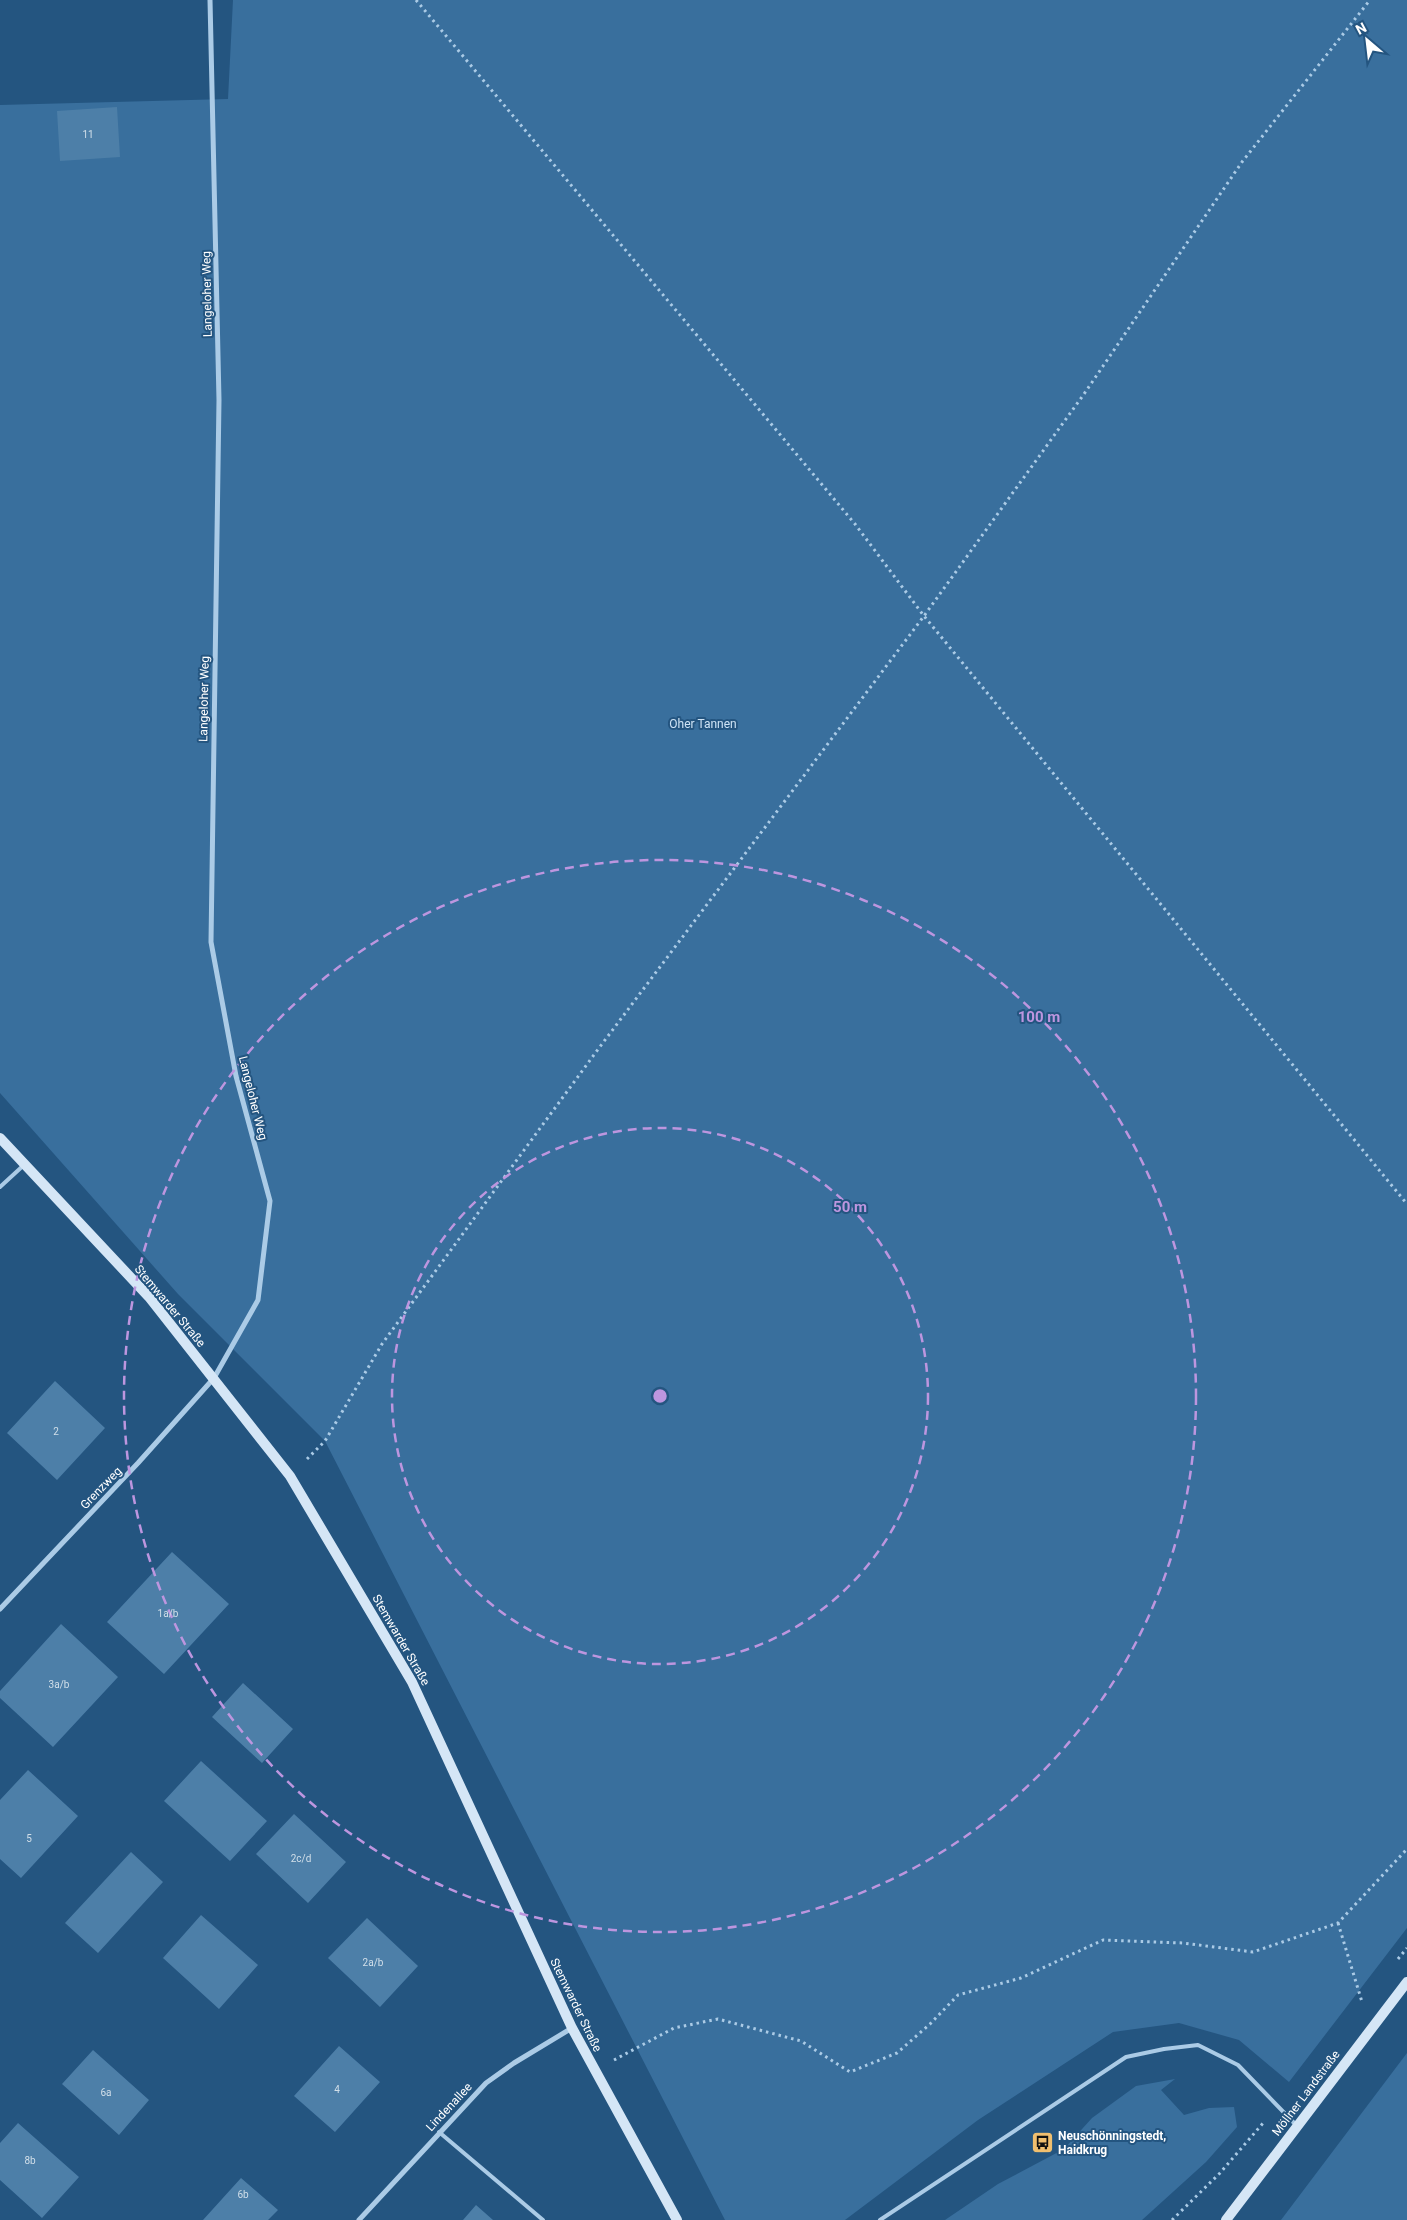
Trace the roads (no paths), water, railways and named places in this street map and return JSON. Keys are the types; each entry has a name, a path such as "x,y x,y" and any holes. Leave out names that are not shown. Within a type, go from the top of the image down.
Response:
{"main road":[{"name":"Stemwarder Straße","path":"0,1138 149,1297 290,1476 412,1682 572,2028 677,2220"},
{"name":"Möllner Landstraße","path":"1226,2220 1407,1982"}],"street":[{"name":"Langeloher Weg","path":"210,0 219,400 210,942 236,1076 270,1202 258,1300 214,1378"},
{"name":"Grenzweg","path":"0,1609 138,1463 214,1378"},
{"name":"Lindenallee","path":"359,2220 486,2082 572,2028"}],"lane":[{"path":"0,1187 24,1164"},
{"path":"880,2220 1126,2057 1164,2049 1198,2046 1238,2065 1297,2127"},
{"path":"439,2132 543,2220"}],"place":[{"name":"Neuschönningstedt, Haidkrug","path":"1042,2143"}],"park label":[{"name":"Oher Tannen","path":"703,724"}]}
